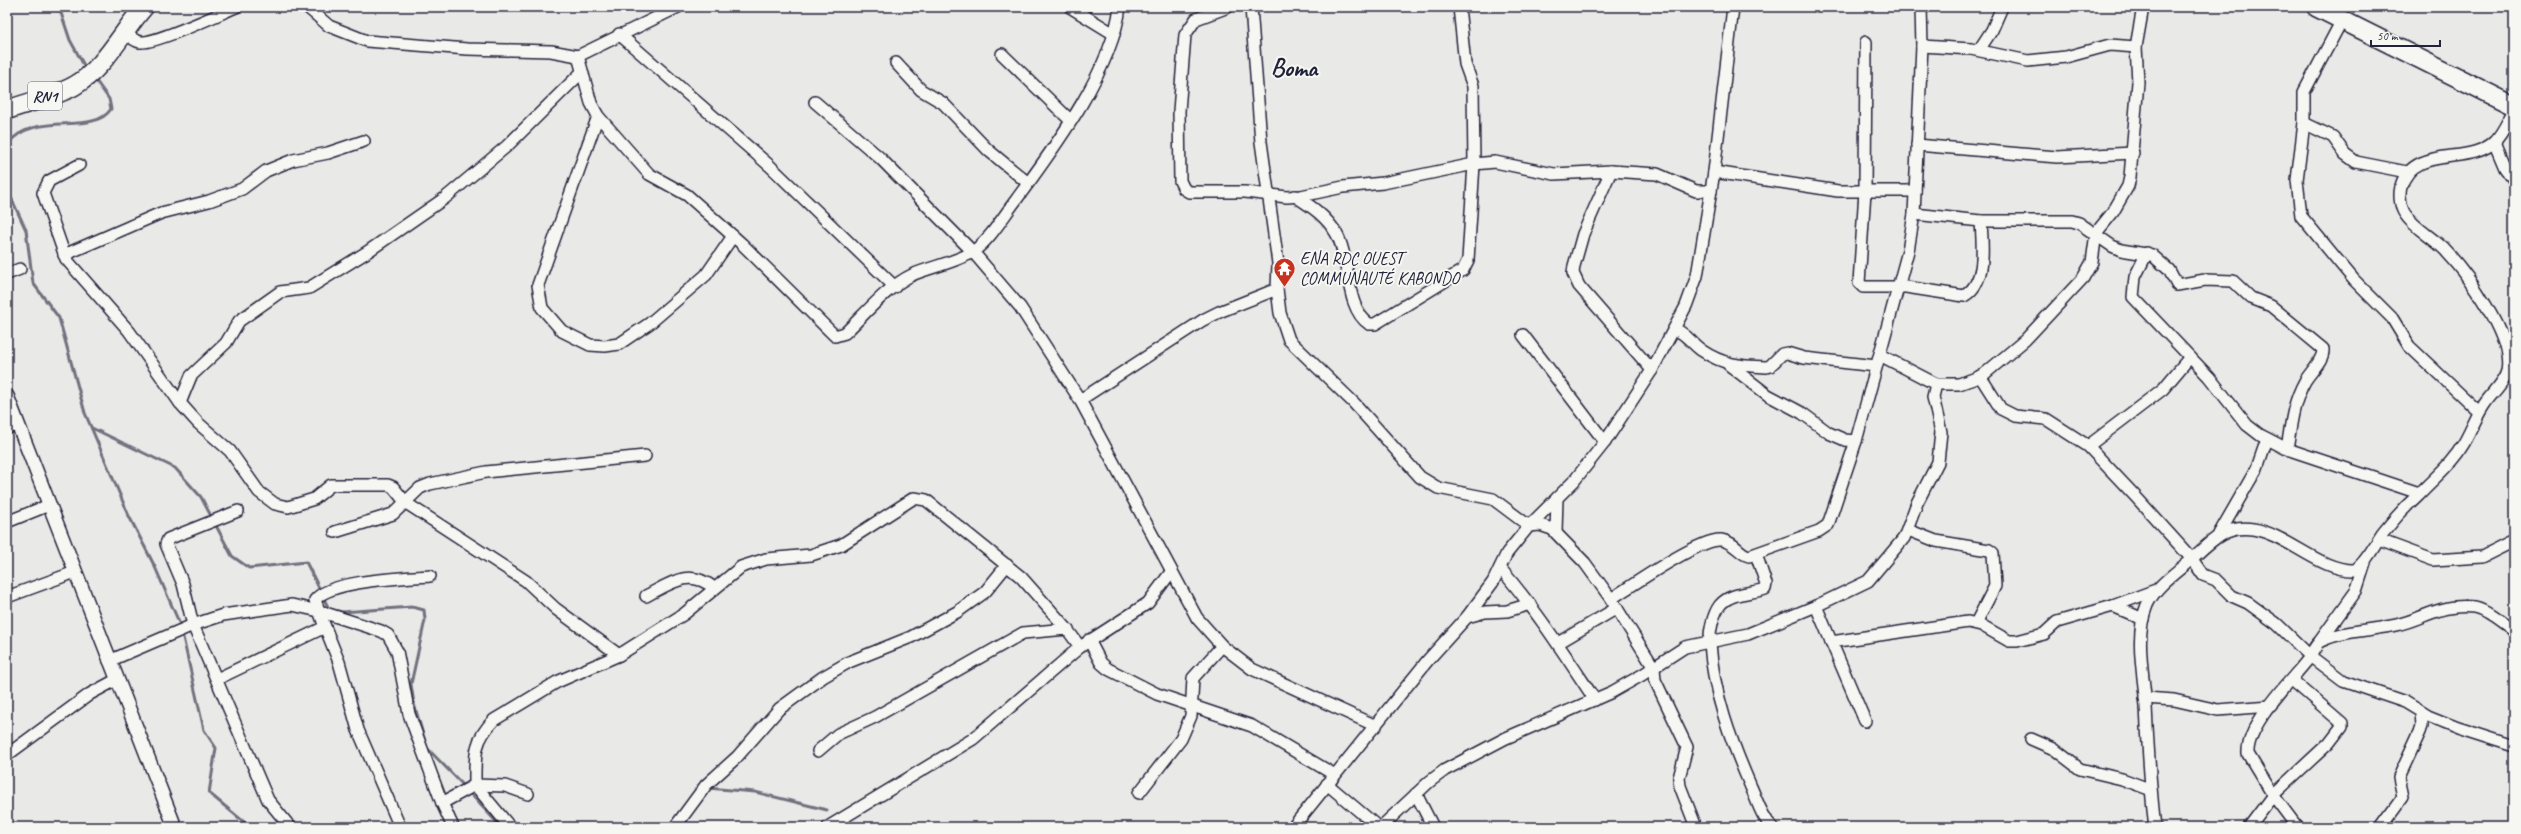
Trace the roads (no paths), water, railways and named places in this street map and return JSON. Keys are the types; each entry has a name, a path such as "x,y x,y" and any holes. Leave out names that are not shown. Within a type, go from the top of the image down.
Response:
{"highway":[{"name":"RN1","path":"7,110 66,89 82,80 95,68 144,7"},
{"path":"2316,7 2514,106"}],"street":[{"path":"125,32 135,41 143,42 174,33 236,7"},
{"path":"307,7 329,26 367,41 467,49 551,51 578,56 619,34 678,7"},
{"path":"1070,7 1114,34"},
{"path":"578,56 591,103 598,116 649,174 687,195 733,236 835,336 845,333 895,287 910,276 973,252 990,235 1028,183 1089,92 1108,53 1120,7"},
{"path":"1228,7 1196,19 1184,35 1179,111 1180,181 1184,189 1189,192 1295,196 1383,183 1474,164 1495,162 1554,174 1611,171 1657,174 1696,191 1711,191"},
{"path":"1251,7 1262,142 1278,263 1277,289 1280,312 1289,340 1354,403 1420,477 1438,488 1493,499 1529,526 1545,526 1556,532 1585,563 1614,603 1654,668 1655,680 1686,747 1679,778 1680,786 1696,827"},
{"path":"1295,196 1318,211 1336,234 1356,307 1366,321 1375,324 1463,270 1466,266 1474,164 1473,86 1465,64 1459,7"},
{"path":"1296,826 1327,784 1376,726 1428,660 1467,617 1500,568 1507,553 1529,526 1557,498 1605,442 1652,370 1675,329 1686,306 1697,276 1714,172 1733,7"},
{"path":"1558,643 1678,557 1713,540 1730,542 1747,556 1819,531 1828,525 1856,440 1908,251 1914,214 1922,46 1921,7"},
{"path":"1979,50 1992,30 2002,7"},
{"path":"1729,365 1766,367 1782,354 1787,353 1804,358 1878,360 1936,384 1958,384 1980,376 2025,340 2083,278 2092,262 2096,233 2113,212 2128,186 2133,153 2138,82 2136,47 2143,7"},
{"path":"2342,20 2307,83 2304,92 2304,123 2297,180 2301,216 2354,280 2392,318 2409,346 2479,412"},
{"path":"619,34 770,166 895,287"},
{"path":"1866,42 1865,191 1859,283 1863,287 1897,288 1960,295 1968,294 1979,274 1982,262 1981,222"},
{"path":"1922,46 1979,50 2028,61 2066,58 2102,46 2136,47"},
{"path":"1002,54 1070,120"},
{"path":"896,63 921,90 943,103 988,150 1028,183"},
{"path":"180,403 191,376 223,346 239,320 280,292 309,288 367,252 445,198 507,146 582,72"},
{"path":"815,102 880,158 973,252 1020,307 1080,400 1134,497 1171,572 1197,618 1222,646 1252,669 1376,726"},
{"path":"2297,827 2273,795 2248,754 2249,742 2271,706 2310,656 2356,591 2365,562 2379,540 2392,522 2419,493 2447,467 2464,443 2479,412 2503,380 2511,366 2496,324 2480,296 2444,249 2412,222 2404,213 2401,204 2401,188 2408,172 2429,160 2443,156 2473,153 2494,142 2514,110"},
{"path":"598,116 538,285 542,308 562,331 590,345 605,346 619,344 650,323 706,275 733,236"},
{"path":"2304,123 2333,136 2345,154 2356,162 2408,172"},
{"path":"64,255 161,213 209,202 242,189 266,171 293,160 328,153 364,141"},
{"path":"2494,142 2505,168 2514,180"},
{"path":"1917,145 2057,157 2133,153"},
{"path":"79,165 48,181 43,192 64,255 129,331 180,403 198,423 226,447 256,488 275,504 288,507 314,499 331,485 374,485 393,487 406,503 526,581 556,609 619,654"},
{"path":"1611,171 1583,234 1573,273 1579,286 1652,370"},
{"path":"1714,172 1838,191 1915,191"},
{"path":"1914,214 1981,222 2072,221 2096,233 2112,246 2121,250 2147,253 2165,266 2177,285 2231,279 2251,298 2271,306 2323,349 2323,355 2306,380 2294,403 2287,449"},
{"path":"2147,253 2135,277 2133,297 2190,357 2247,426 2267,439 2287,449 2419,493"},
{"path":"7,274 20,269"},
{"path":"1080,400 1203,320 1277,289"},
{"path":"1675,329 1687,335 1702,350 1729,365 1768,395 1802,413 1829,433 1846,440 1856,440"},
{"path":"1523,335 1605,442"},
{"path":"2088,446 2163,389 2190,357"},
{"path":"1980,376 2001,408 2015,416 2046,419 2088,446 2192,559 2203,575 2216,580 2232,596 2248,603 2267,616 2310,656 2347,684 2405,702 2421,712 2483,737 2514,746"},
{"path":"1327,784 1380,827 1445,770 1490,746 1595,700 1654,668 1685,647 1748,634 1816,606 1868,581 1896,549 1908,530 1917,503 1933,473 1941,451 1941,432 1933,397 1936,384"},
{"path":"7,396 12,426 49,505 116,680 175,827"},
{"path":"2155,827 2149,789 2145,698 2141,656 2143,619 2147,605 2156,590 2219,534 2257,468 2267,439"},
{"path":"335,532 393,514 420,488 430,484 479,474 645,456"},
{"path":"470,788 475,749 487,727 494,720 557,682 619,654 684,614 714,588 745,566 774,558 811,555 841,545 914,498 919,497 1007,565 1056,614 1067,629 1084,644 1108,670 1157,694 1252,726 1335,775"},
{"path":"1556,532 1557,498"},
{"path":"7,522 49,505"},
{"path":"238,511 213,520 166,541 183,584 191,627 217,679 268,800 290,827"},
{"path":"2219,534 2253,529 2283,540 2346,570 2355,570 2365,562"},
{"path":"1908,530 1936,541 1989,550 1993,554 1995,586 1976,623"},
{"path":"2379,540 2433,560 2482,557 2514,541"},
{"path":"1756,554 1766,584 1765,589 1738,594 1721,604 1713,619 1709,642 1721,707 1733,745 1763,816 1772,827"},
{"path":"675,827 706,785 737,757 778,710 823,677 849,662 911,637 957,612 985,592 1007,565"},
{"path":"1500,568 1530,604 1558,643 1595,700"},
{"path":"7,597 75,572"},
{"path":"828,827 973,740 1084,644 1138,611 1148,603 1171,572"},
{"path":"400,827 358,730 339,662 315,600 321,593 387,579 430,576"},
{"path":"646,596 684,578 697,578 714,588"},
{"path":"1831,642 1968,622 1976,623 2009,641 2018,641 2044,634 2056,622 2113,606 2156,590"},
{"path":"1467,617 1485,612 1507,611 1530,604"},
{"path":"109,662 176,633 229,614 292,605 319,611 381,631 393,642 397,651 409,714 442,804 453,827"},
{"path":"1816,606 1866,721"},
{"path":"2113,606 2143,619"},
{"path":"2320,641 2352,632 2397,625 2438,609 2452,607 2481,609 2514,630"},
{"path":"217,679 325,627"},
{"path":"818,751 838,734 875,717 1023,633 1067,629"},
{"path":"1139,793 1181,739 1189,721 1192,706 1191,686 1193,678 1222,646"},
{"path":"7,755 86,697 116,680"},
{"path":"2249,827 2273,795 2329,743 2342,726 2342,723 2292,680"},
{"path":"2145,698 2174,700 2218,710 2271,706"},
{"path":"2381,827 2403,797 2399,777 2420,732 2422,726 2421,712"},
{"path":"2031,739 2054,749 2080,769 2122,779 2149,789"},
{"path":"442,804 470,788 505,786 528,794"},
{"path":"470,788 510,827"},
{"path":"1416,794 1433,827"}],"waterway":[{"path":"59,7 70,40 86,69"},
{"path":"7,145 18,134 32,128 47,125 91,121 102,117 111,109 109,99 94,78"},
{"path":"7,189 26,230 33,283 59,318 85,413 129,516 155,567 181,627"},
{"path":"92,428 175,468 201,497 232,556 249,568 306,562 321,592"},
{"path":"323,597 329,609 342,612 412,607 424,610 425,620 411,684 414,704 427,748 465,787"},
{"path":"182,633 204,730 216,748 209,793 250,827"},
{"path":"707,788 755,792 827,810"},
{"path":"468,791 501,827"}],"place":[{"name":"ENA RDC OUEST COMMUNAUTÉ KABONDO","path":"1284,288"}],"district":[{"name":"Boma","path":"1294,67"}]}
